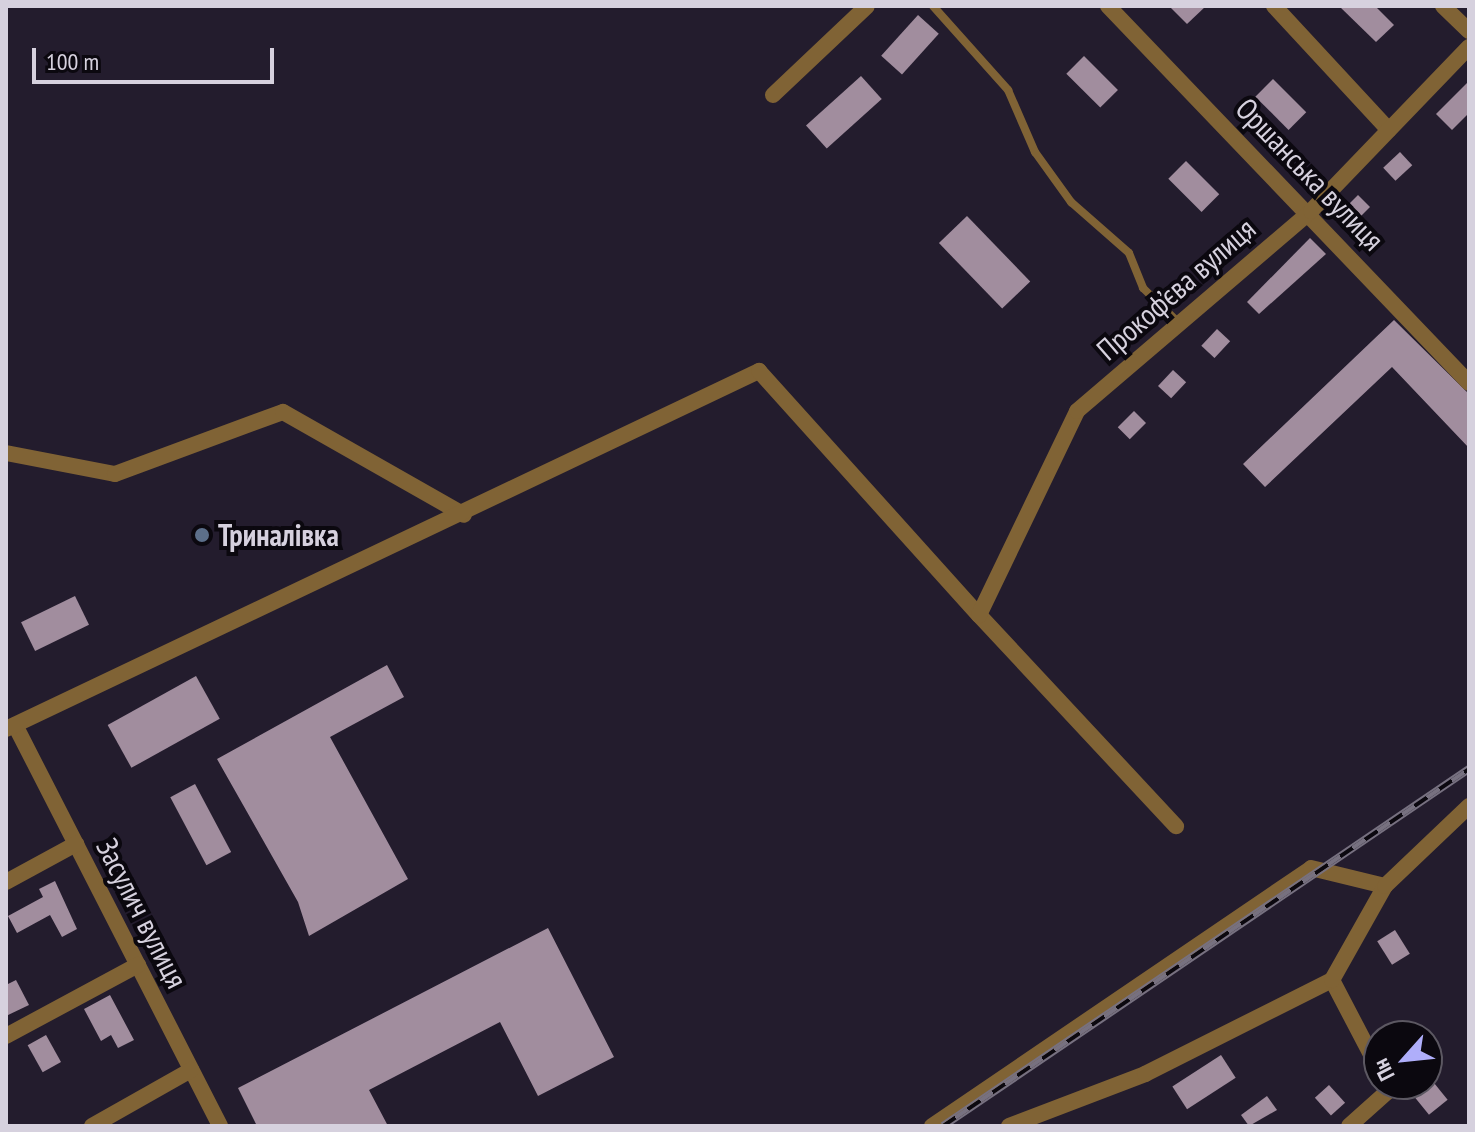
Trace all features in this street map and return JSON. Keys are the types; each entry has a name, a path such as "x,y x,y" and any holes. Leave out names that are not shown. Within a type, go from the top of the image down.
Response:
{"street":[{"path":"773,95 867,6"},
{"name":"Оршанська вулиця","path":"1108,6 1311,211 1469,383"},
{"path":"1274,6 1389,130"},
{"path":"1443,6 1469,31"},
{"name":"Прокоф’єва вулиця","path":"979,615 1077,411 1311,211 1469,47"},
{"path":"10,727 464,515 759,371 979,615 1176,826"},
{"path":"6,453 115,474 283,412 464,515"},
{"name":"Засулич вулиця","path":"10,727 76,844 220,1126"},
{"path":"1009,1126 1145,1074 1332,980 1385,886 1469,806"},
{"path":"6,882 76,844"},
{"path":"932,1126 1311,868 1385,886"},
{"path":"6,1036 138,965"},
{"path":"1332,980 1363,1039"},
{"path":"92,1126 191,1070"},
{"path":"1349,1126 1378,1100"}],"lane":[{"path":"933,6 1008,90 1035,152 1071,202 1129,253 1143,288 1181,325"}],"building":[{"path":"1169,6 1206,6 1187,24"},
{"path":"1339,6 1375,6 1394,25 1376,42"},
{"path":"918,15 939,34 902,75 881,56"},
{"path":"1084,56 1118,90 1100,108 1066,74"},
{"path":"861,76 882,99 827,149 806,126"},
{"path":"1273,79 1306,112 1289,130 1255,97"},
{"path":"1469,81 1469,113 1452,130 1436,114"},
{"path":"1400,152 1412,165 1395,181 1383,168"},
{"path":"1186,161 1219,194 1202,212 1168,179"},
{"path":"1358,195 1370,207 1354,223 1342,211"},
{"path":"967,216 1030,281 1002,309 939,243"},
{"path":"1310,238 1326,254 1259,314 1247,302"},
{"path":"1394,320 1469,394 1469,448 1392,367 1265,487 1243,464"},
{"path":"1217,329 1230,341 1214,358 1201,346"},
{"path":"1173,370 1186,382 1171,398 1158,386"},
{"path":"1134,411 1146,423 1130,439 1118,427"},
{"path":"75,596 89,625 35,651 21,622"},
{"path":"387,665 404,697 330,737 408,879 309,936 298,902 217,759"},
{"path":"196,676 220,719 131,768 108,725"},
{"path":"195,784 231,852 206,865 170,797"},
{"path":"55,881 77,929 62,937 50,915 17,933 8,916 43,897 39,889"},
{"path":"548,928 614,1057 538,1096 500,1022 369,1090 388,1126 257,1126 238,1088"},
{"path":"1395,930 1410,954 1392,965 1377,941"},
{"path":"16,980 29,1005 6,1016 6,985"},
{"path":"110,995 134,1040 118,1048 111,1035 101,1041 84,1009"},
{"path":"46,1035 61,1062 43,1072 28,1045"},
{"path":"1221,1055 1236,1078 1187,1109 1172,1087"},
{"path":"1329,1085 1345,1103 1331,1116 1315,1098"},
{"path":"1443,1094 1448,1100 1429,1115 1417,1100 1443,1100"},
{"path":"1267,1096 1277,1110 1249,1126 1241,1115"}],"railway":[{"path":"943,1126 1469,769"}],"place":[{"name":"Триналівка","path":"202,535"}]}
